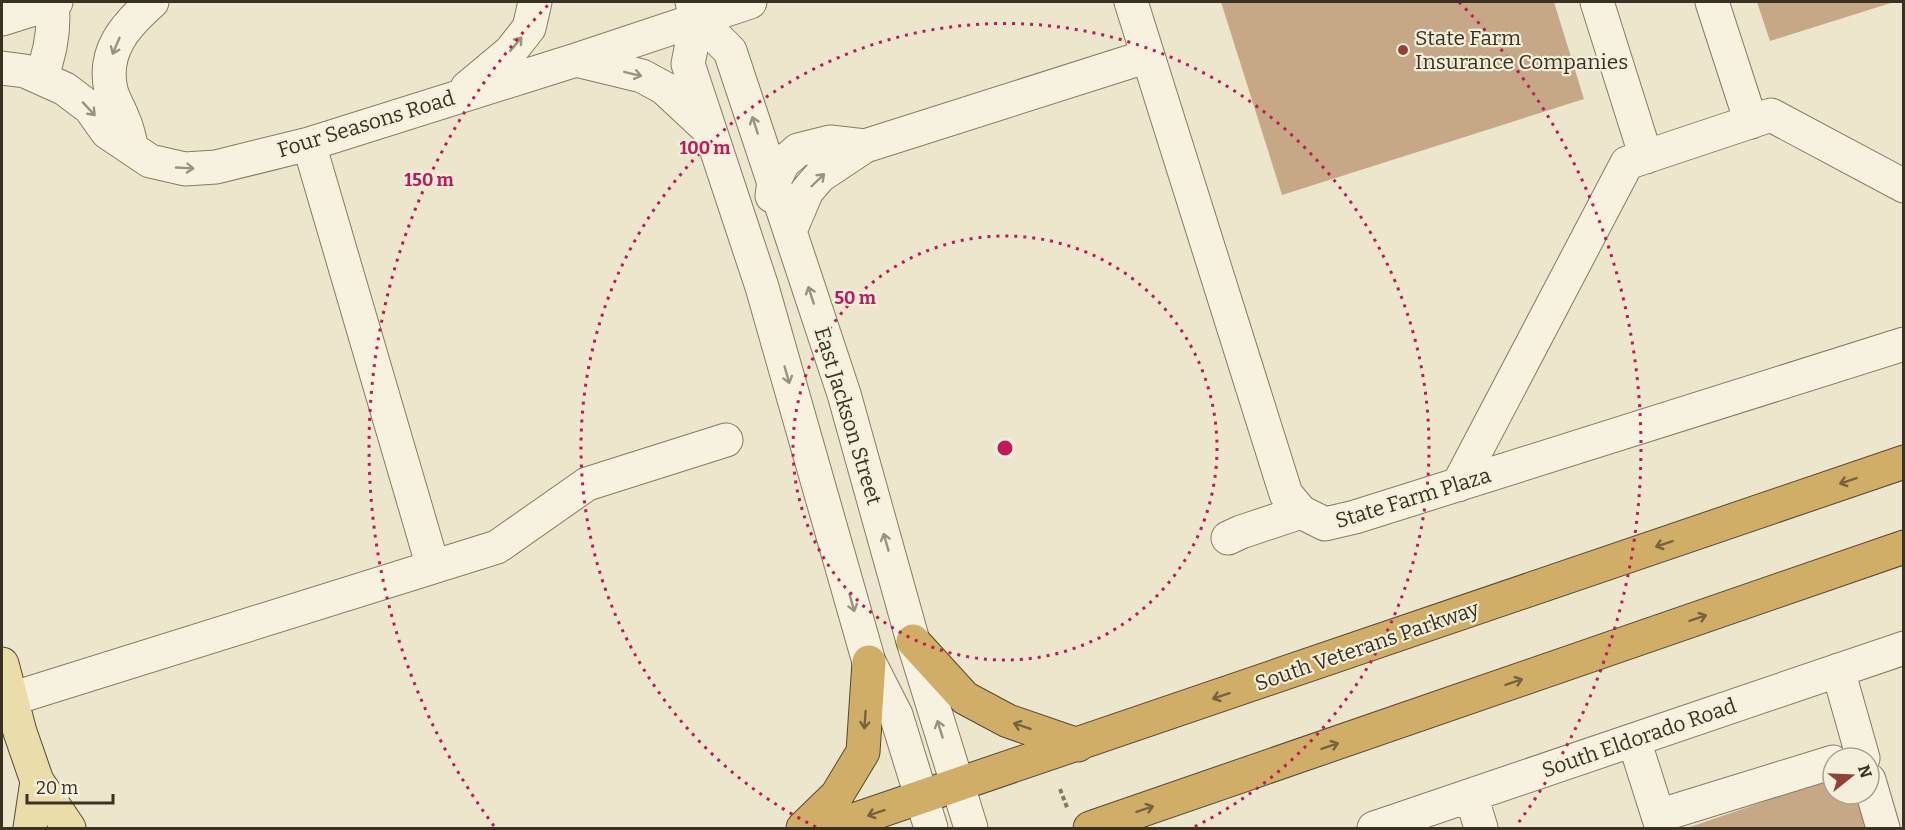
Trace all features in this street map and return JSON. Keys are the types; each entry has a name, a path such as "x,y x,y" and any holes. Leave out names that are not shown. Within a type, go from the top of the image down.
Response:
{"highway":[{"name":"South Veterans Parkway","path":"831,828 1904,462"},
{"path":"1079,820 1904,547"},
{"path":"913,640 965,698 1008,721 1078,745"},
{"path":"803,828 837,795 862,752 869,662"}],"main road":[{"path":"2,664 11,699 11,735 37,781 69,828"},
{"path":"30,828 37,781"}],"street":[{"path":"2,19 53,2 54,27 48,58 41,77"},
{"path":"132,148 111,88 110,68 113,48 127,25 152,2"},
{"path":"457,97 510,52 529,28 535,2"},
{"name":"Four Seasons Road","path":"2,68 25,71 65,89 90,108 106,132 150,161 185,170 216,167 309,144 576,60 695,10 750,2"},
{"name":"State Farm Plaza","path":"1131,2 1286,494 1301,512 1325,524 1355,518 1904,344"},
{"path":"1597,2 1646,157"},
{"path":"1712,2 1751,122"},
{"path":"695,10 688,64 762,287 869,662 896,715 931,828"},
{"name":"East Jackson Street","path":"695,10 730,51 774,181 844,394 913,640 971,828"},
{"path":"790,231 807,191 820,176 865,146 1149,56"},
{"path":"576,60 642,76 664,88 712,133"},
{"path":"1458,484 1627,163 1771,115 1904,186"},
{"path":"762,287 774,181 783,163 798,150 830,142 865,146"},
{"path":"309,144 433,567"},
{"path":"11,699 497,547 587,484 726,440"},
{"path":"1228,538 1301,512"},
{"name":"South Eldorado Road","path":"1374,828 1904,648"},
{"path":"1838,670 1851,746"},
{"path":"1634,740 1660,822 1821,772"},
{"path":"1471,795 1481,828"},
{"path":"1873,806 1883,828"}],"path":[{"path":"1060,789 1079,820"}],"building":[{"name":"State Farm Insurance Companies","path":"1221,2 1554,2 1584,99 1282,195"},
{"path":"1757,2 1894,2 1770,41"},
{"path":"1821,782 1821,806 1867,806 1875,828 1687,828"}],"place":[{"name":"State Farm Insurance Companies","path":"1403,50"}]}
